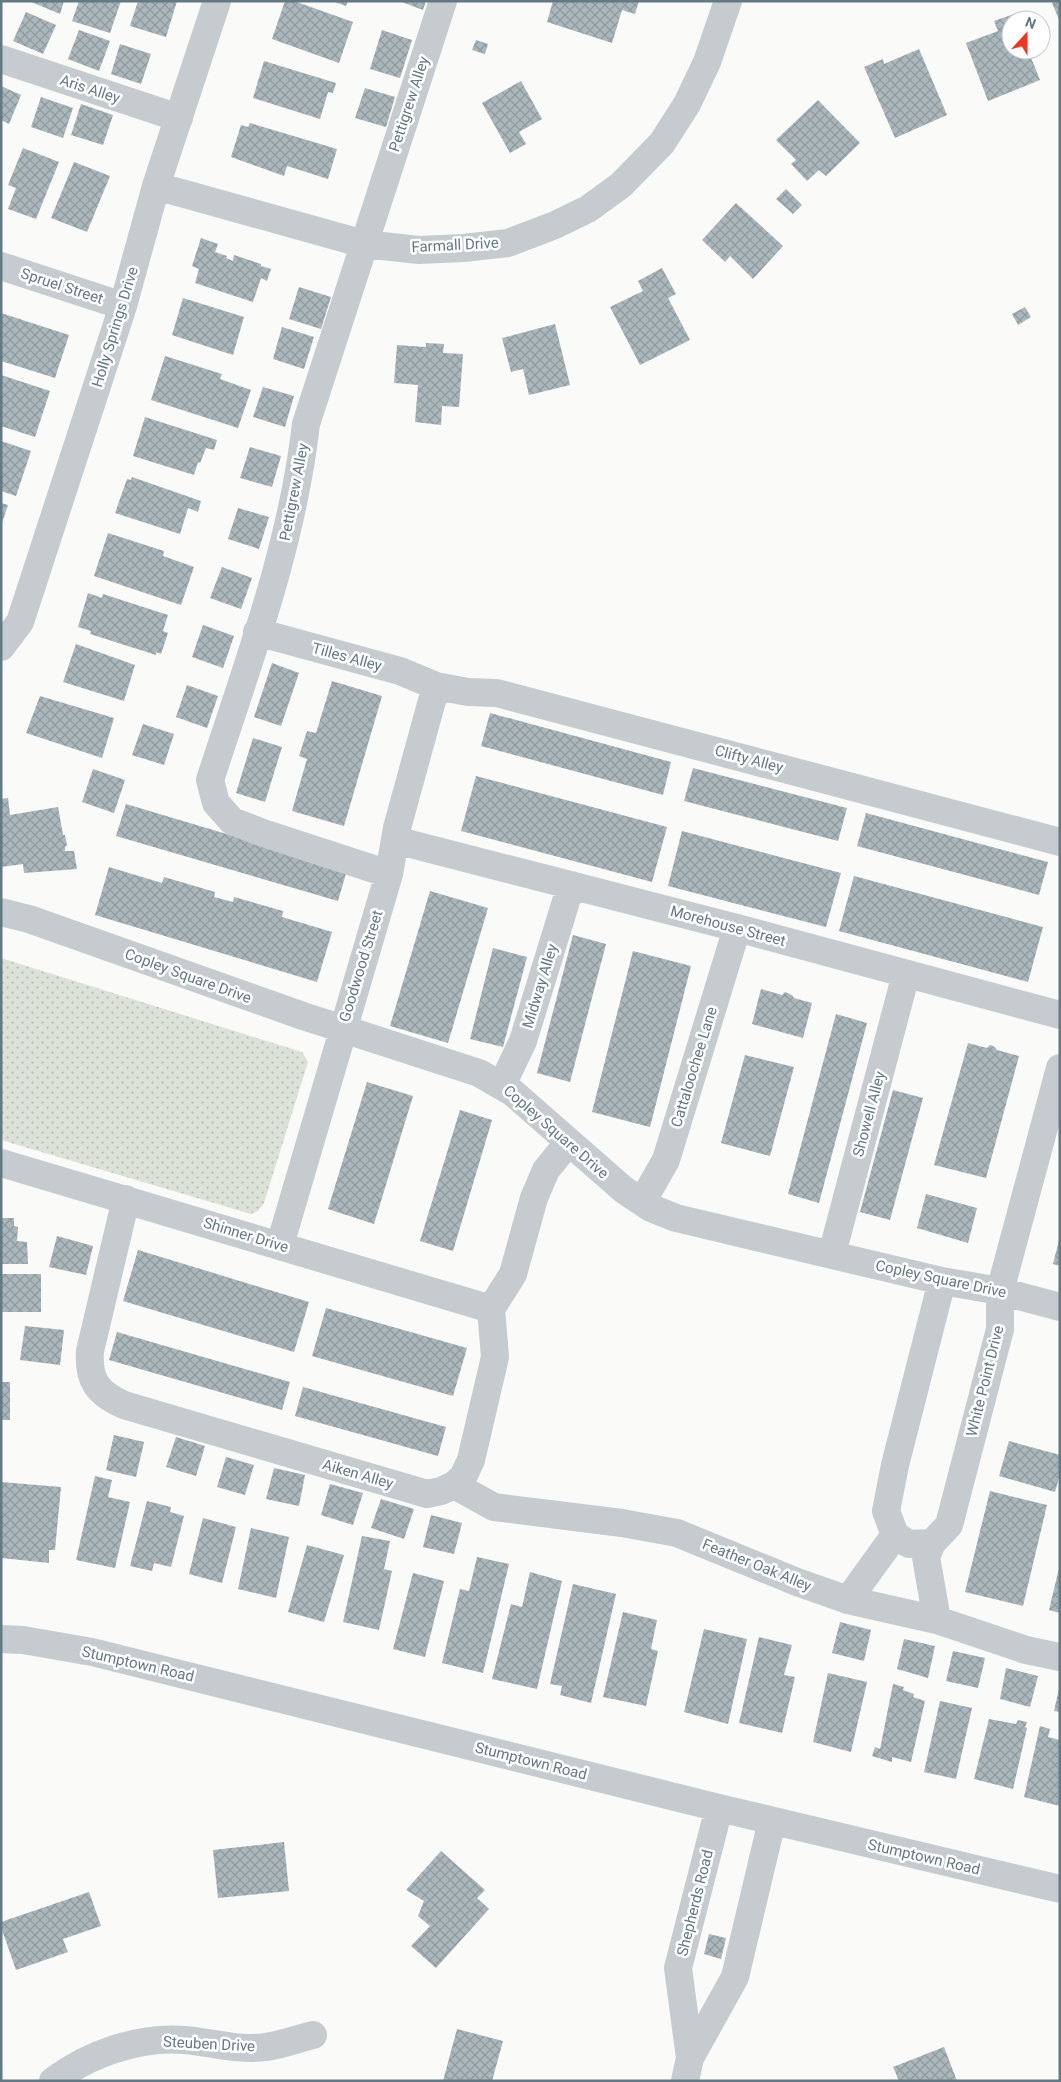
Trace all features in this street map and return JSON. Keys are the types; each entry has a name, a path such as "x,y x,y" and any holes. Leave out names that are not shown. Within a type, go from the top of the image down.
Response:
{"street":[{"name":"Holly Springs Drive","path":"1,646 123,306 156,186 218,1"},
{"name":"Pettigrew Alley","path":"389,874 263,833 232,820 216,803 210,780 280,562 301,469 306,424 443,1"},
{"name":"Farmall Drive","path":"156,186 364,244 419,250 508,243 555,225 588,209 621,186 662,144 687,104 707,62 728,1"},
{"name":"Aris Alley","path":"1,59 179,118"},
{"name":"Spruel Street","path":"1,266 123,306"},
{"name":"Tilles Alley","path":"257,632 400,671 436,686"},
{"name":"Goodwood Street","path":"280,1245 389,874 395,840 436,686"},
{"name":"Clifty Alley","path":"436,686 468,692 497,693 1060,842"},
{"name":"Morehouse Street","path":"395,840 737,928 1060,1015"},
{"name":"Midway Alley","path":"502,1085 523,1041 571,885"},
{"name":"Copley Square Drive","path":"1,912 29,919 342,1029 479,1073 502,1085 624,1190 642,1202 676,1218 942,1281 1000,1291 1060,1307"},
{"name":"Cattaloochee Lane","path":"642,1202 666,1160 737,928"},
{"name":"Showell Alley","path":"832,1254 906,974"},
{"name":"White Point Drive","path":"932,1543 949,1525 1000,1329 1000,1291 1060,1068"},
{"path":"454,1485 463,1476 471,1460 495,1357 491,1309 514,1274 534,1198 546,1170 568,1143"},
{"name":"Shinner Drive","path":"1,1163 491,1309"},
{"name":"Aiken Alley","path":"126,1199 90,1351 89,1365 92,1378 99,1390 110,1399 124,1405 427,1494 442,1491 454,1485"},
{"path":"937,1620 926,1557 932,1543 909,1544 895,1535 886,1511 894,1465 942,1281"},
{"name":"Feather Oak Alley","path":"454,1485 494,1508 622,1523 676,1533 797,1582 848,1600 937,1620 1026,1650 1060,1657"},
{"path":"848,1600 895,1535"},
{"name":"Stumptown Road","path":"1,1640 23,1640 92,1652 772,1821 1060,1889"},
{"name":"Shepherds Road","path":"688,2070 678,1968 719,1808"},
{"name":"Shepherds Road","path":"688,2070 735,1977 772,1821"},
{"name":"Steuben Drive","path":"53,2081 66,2071 105,2052 147,2041 182,2040 264,2047 313,2035"}],"shaded area":[{"path":"1,958 302,1052 308,1062 264,1203 258,1211 251,1214 1,1140"}],"building":[{"path":"29,1 64,1 60,14"},
{"path":"79,1 121,1 110,33 72,21"},
{"path":"138,1 177,1 166,37 130,26"},
{"path":"285,1 294,1 353,22 339,63 272,39"},
{"path":"332,1 348,1 346,6"},
{"path":"399,1 426,1 423,10"},
{"path":"553,1 639,1 635,14 622,10 612,43 547,22"},
{"path":"1060,1 1060,22 1052,3"},
{"path":"26,12 56,25 43,54 13,41"},
{"path":"1001,19 1001,60 1032,60 1040,80 988,101 966,43 998,31 994,21"},
{"path":"79,30 110,41 99,71 68,59"},
{"path":"382,30 412,40 400,78 370,69"},
{"path":"476,40 488,44 485,54 472,50"},
{"path":"120,44 151,54 141,84 111,74"},
{"path":"919,49 947,115 895,138 864,67 883,59 884,64"},
{"path":"264,61 336,83 333,93 328,92 320,119 253,98"},
{"path":"521,81 542,119 519,132 526,144 510,153 482,103"},
{"path":"1,86 21,95 9,124 1,120"},
{"path":"365,88 395,97 386,127 355,118"},
{"path":"41,97 73,108 63,138 31,127"},
{"path":"818,100 860,143 826,176 819,170 807,181 791,164 796,160 776,140"},
{"path":"81,104 113,115 103,145 71,135"},
{"path":"250,123 337,149 328,179 287,166 284,176 231,157 241,125 248,127"},
{"path":"23,148 59,162 36,219 8,209 16,188 8,185"},
{"path":"74,162 110,176 87,232 51,218"},
{"path":"786,189 802,205 793,214 776,199"},
{"path":"736,203 783,246 753,279 730,256 725,262 702,240"},
{"path":"201,238 218,244 215,252 227,256 226,258 233,261 234,255 271,269 267,281 261,278 253,302 195,283 199,269 192,266"},
{"path":"662,268 676,294 668,298 690,340 640,365 610,307 643,291 638,281"},
{"path":"299,287 331,297 321,329 289,319"},
{"path":"183,298 244,317 233,355 172,335"},
{"path":"1025,307 1031,317 1018,325 1012,314"},
{"path":"1,313 69,335 55,378 1,361"},
{"path":"555,324 570,385 529,395 523,369 511,372 502,338"},
{"path":"282,327 314,337 304,369 273,359"},
{"path":"426,343 444,344 443,353 463,354 459,407 442,406 441,425 415,422 418,385 394,383 397,345 426,347"},
{"path":"165,356 222,374 220,379 251,390 238,428 151,400"},
{"path":"1,375 50,391 35,437 1,426"},
{"path":"263,387 294,396 285,427 253,417"},
{"path":"145,417 217,440 214,450 206,448 200,463 198,462 194,475 133,456"},
{"path":"1,441 31,451 16,496 1,491"},
{"path":"250,447 281,456 272,487 240,478"},
{"path":"132,477 201,501 198,512 188,508 180,534 115,513 127,479 131,480"},
{"path":"1,503 8,505 2,523 1,523"},
{"path":"238,508 269,517 259,549 228,539"},
{"path":"108,533 164,551 163,556 194,567 181,605 94,576"},
{"path":"222,567 252,578 241,609 210,598"},
{"path":"88,593 102,598 103,594 168,615 163,631 168,633 161,654 156,652 156,655 90,634 91,631 78,627"},
{"path":"203,625 234,636 223,668 192,657"},
{"path":"76,644 135,665 124,701 63,682"},
{"path":"272,663 299,673 281,726 254,717"},
{"path":"332,681 382,696 344,826 292,811 307,759 299,756 307,731 316,733"},
{"path":"187,685 218,696 207,728 176,717"},
{"path":"40,696 114,718 102,758 26,733"},
{"path":"490,713 671,762 663,795 481,746"},
{"path":"143,724 174,734 164,765 132,755"},
{"path":"253,738 282,747 265,802 236,793"},
{"path":"693,768 847,808 838,841 684,801"},
{"path":"93,769 125,780 114,813 82,802"},
{"path":"476,776 667,827 652,882 461,831"},
{"path":"8,798 10,815 58,807 63,835 65,835 67,845 65,851 74,851 77,869 24,873 23,864 1,867 1,799"},
{"path":"126,804 347,870 338,901 116,836"},
{"path":"866,813 1048,862 1039,895 857,846"},
{"path":"682,831 841,873 826,927 668,886"},
{"path":"109,867 162,883 164,877 215,892 214,897 233,902 234,897 283,911 282,917 332,932 317,982 95,915"},
{"path":"854,876 1043,927 1028,982 839,931"},
{"path":"430,891 488,908 448,1043 390,1026"},
{"path":"573,935 606,944 570,1082 537,1073"},
{"path":"493,948 527,957 503,1047 470,1039"},
{"path":"633,951 691,966 650,1127 592,1112"},
{"path":"761,989 782,995 785,992 794,998 812,1003 803,1038 752,1024"},
{"path":"836,1014 867,1023 819,1203 788,1194"},
{"path":"968,1043 987,1048 990,1045 997,1050 1019,1056 986,1178 934,1165"},
{"path":"745,1055 794,1067 770,1156 721,1143"},
{"path":"367,1082 413,1096 374,1224 328,1209"},
{"path":"893,1090 923,1098 890,1220 860,1212"},
{"path":"460,1110 492,1120 453,1251 420,1241"},
{"path":"926,1194 977,1208 968,1243 917,1228"},
{"path":"1,1218 14,1218 14,1226 18,1227 17,1241 27,1242 28,1264 1,1264"},
{"path":"57,1236 93,1246 86,1275 49,1267"},
{"path":"1060,1240 1060,1266 1053,1264"},
{"path":"138,1250 309,1302 294,1352 123,1301"},
{"path":"1,1274 41,1274 41,1312 1,1312"},
{"path":"326,1308 467,1348 453,1396 312,1356"},
{"path":"25,1326 64,1330 60,1365 20,1360"},
{"path":"117,1332 290,1382 282,1410 109,1360"},
{"path":"1,1382 10,1382 10,1420 1,1420"},
{"path":"303,1387 446,1427 438,1456 295,1416"},
{"path":"114,1435 144,1442 136,1477 106,1470"},
{"path":"176,1437 205,1446 196,1476 166,1467"},
{"path":"1009,1441 1060,1455 1060,1474 1055,1492 999,1476"},
{"path":"226,1457 254,1465 245,1495 217,1487"},
{"path":"274,1468 305,1475 299,1506 266,1499"},
{"path":"95,1476 112,1480 108,1497 130,1502 115,1568 76,1560"},
{"path":"1,1482 61,1487 55,1550 49,1550 49,1563 1,1558"},
{"path":"330,1484 363,1493 353,1525 321,1515"},
{"path":"990,1491 1047,1505 1023,1606 965,1592"},
{"path":"381,1499 414,1509 404,1539 371,1528"},
{"path":"147,1501 171,1507 170,1512 184,1516 171,1567 154,1563 152,1571 130,1566"},
{"path":"431,1515 462,1523 454,1554 423,1547"},
{"path":"203,1518 236,1527 222,1583 189,1574"},
{"path":"251,1528 289,1537 276,1598 238,1589"},
{"path":"362,1536 390,1541 384,1569 392,1571 379,1630 343,1622"},
{"path":"307,1545 344,1555 324,1622 288,1612"},
{"path":"477,1557 509,1564 483,1673 442,1663 460,1589 469,1591"},
{"path":"1060,1568 1060,1613 1049,1610"},
{"path":"530,1572 562,1581 537,1689 492,1679 511,1604 522,1607"},
{"path":"413,1573 444,1581 425,1657 393,1649"},
{"path":"573,1584 616,1594 591,1703 560,1695 562,1686 550,1684"},
{"path":"623,1612 657,1620 651,1649 658,1651 646,1706 603,1697"},
{"path":"840,1622 871,1630 864,1661 832,1653"},
{"path":"704,1629 747,1639 728,1724 684,1712"},
{"path":"759,1637 792,1645 784,1675 795,1677 782,1733 739,1723"},
{"path":"904,1639 935,1646 928,1678 897,1669"},
{"path":"953,1651 985,1658 978,1688 946,1681"},
{"path":"1006,1668 1038,1676 1030,1707 1000,1699"},
{"path":"828,1673 867,1682 851,1752 813,1742"},
{"path":"893,1684 904,1687 903,1690 914,1694 913,1697 925,1701 911,1762 892,1757 892,1762 872,1756 875,1747 880,1749"},
{"path":"1060,1689 1060,1712 1054,1711"},
{"path":"940,1701 972,1708 956,1779 924,1772"},
{"path":"989,1719 1016,1724 1018,1720 1027,1722 1013,1789 974,1779"},
{"path":"1040,1726 1050,1729 1048,1737 1060,1740 1060,1806 1024,1797"},
{"path":"284,1842 289,1891 218,1898 213,1850"},
{"path":"441,1851 485,1890 477,1898 489,1909 436,1968 411,1946 430,1926 418,1916 424,1901 406,1890"},
{"path":"89,1892 101,1926 63,1939 68,1952 16,1970 1,1922"},
{"path":"709,1934 726,1938 721,1959 704,1954"},
{"path":"457,2029 503,2041 492,2081 443,2081"},
{"path":"944,2047 957,2081 899,2081 893,2067"}]}
